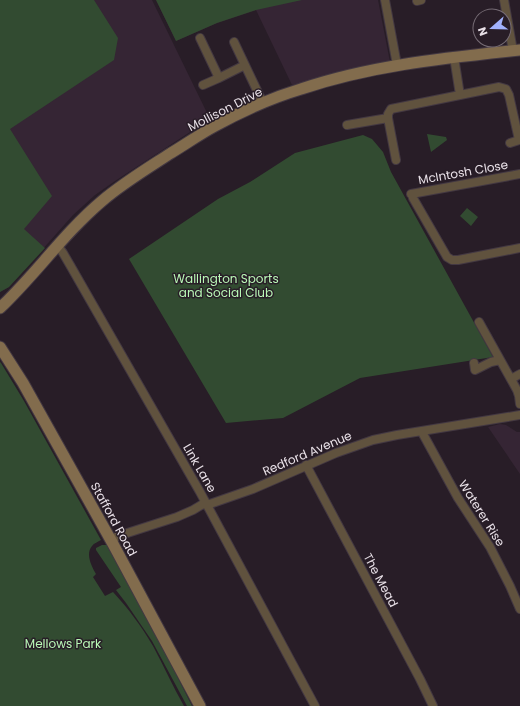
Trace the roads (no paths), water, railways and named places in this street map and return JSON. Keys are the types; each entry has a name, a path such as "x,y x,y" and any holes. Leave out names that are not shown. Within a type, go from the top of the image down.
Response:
{"main road":[{"name":"Mollison Drive","path":"0,308 82,218 121,186 228,119 294,91 329,80 397,65 516,50"},
{"path":"0,297 13,295"},
{"name":"Stafford Road","path":"2,351 23,382 111,540 200,706"}],"street":[{"path":"385,0 397,65"},
{"path":"504,0 516,50"},
{"path":"200,38 219,78"},
{"path":"234,42 263,103"},
{"path":"454,57 460,95"},
{"path":"203,85 245,65"},
{"path":"396,160 388,118 389,111 393,108 499,87 506,89 509,95 519,140 510,143"},
{"path":"347,125 388,118"},
{"name":"McIntosh Close","path":"520,174 412,196 447,257 452,260 465,259 520,248"},
{"name":"Link Lane","path":"58,246 207,505 315,706"},
{"path":"479,322 518,393 520,404"},
{"path":"474,363 475,370 491,362 500,360"},
{"path":"511,380 520,374"},
{"name":"Redford Avenue","path":"111,540 118,536 185,514 203,504 207,505 253,489 306,465 373,440 520,415"},
{"name":"Waterer Rise","path":"422,431 458,498 482,534 500,565 520,609"},
{"name":"The Mead","path":"306,465 433,706"}],"park label":[{"name":"Wallington Sports and Social Club","path":"226,285"},
{"name":"Mellows Park","path":"63,643"}]}
